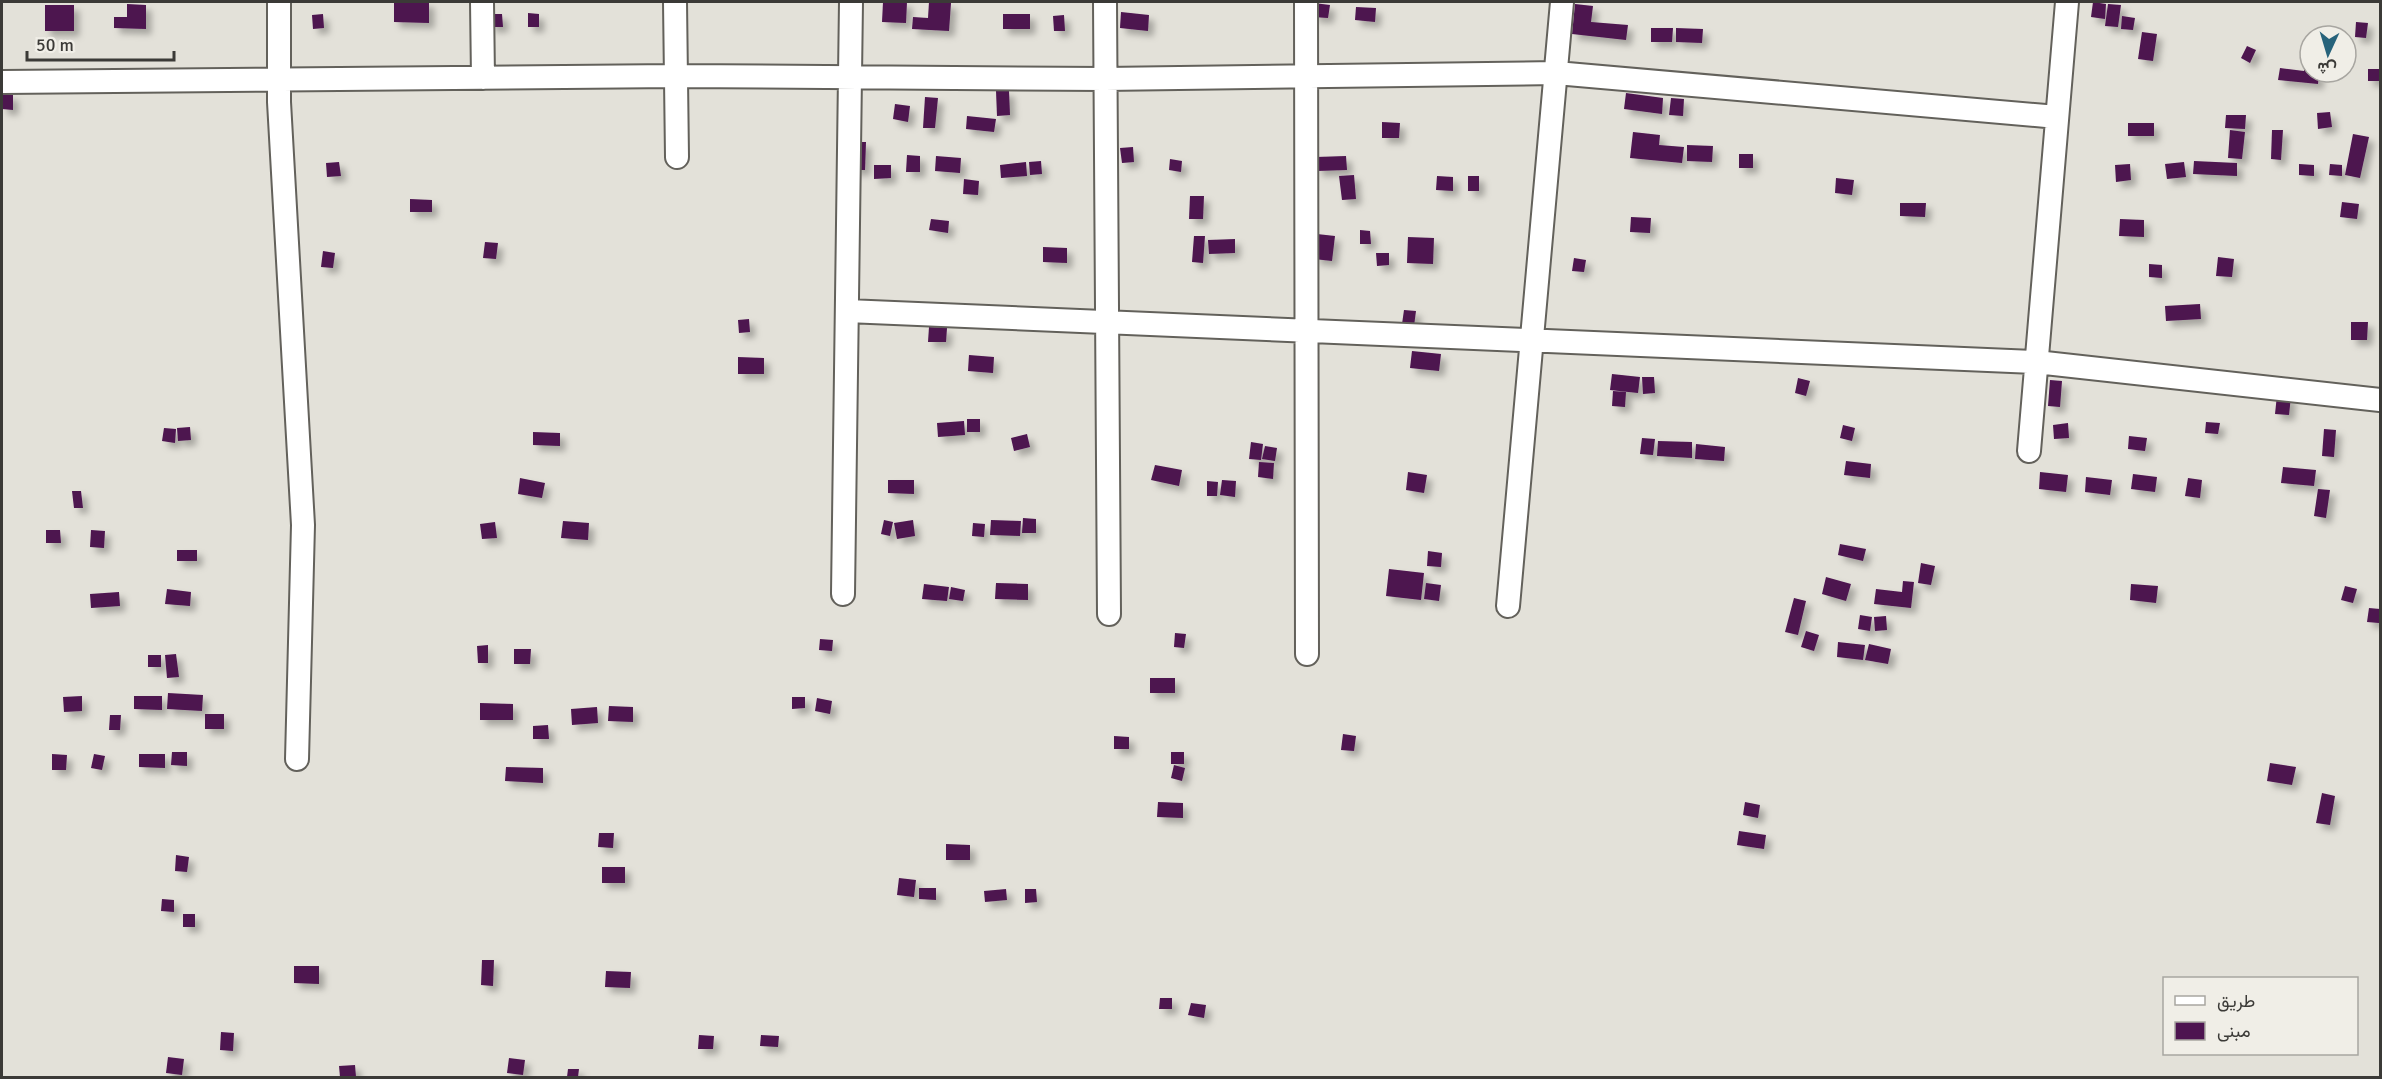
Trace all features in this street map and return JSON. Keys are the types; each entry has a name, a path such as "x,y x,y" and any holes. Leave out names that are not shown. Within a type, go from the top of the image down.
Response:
{"street":[{"path":"279,2 279,81 303,525 297,759"},
{"path":"482,2 483,78"},
{"path":"675,2 677,157"},
{"path":"843,594 851,2"},
{"path":"1105,2 1109,614"},
{"path":"1306,2 1307,654"},
{"path":"1508,606 1562,2"},
{"path":"2029,451 2067,2"},
{"path":"2,82 676,76 1105,79 1556,73 2057,117"},
{"path":"847,311 2036,362 2380,400"}],"building":[{"path":"394,2 429,2 429,23 394,22"},
{"path":"883,2 907,2 906,23 882,22"},
{"path":"929,2 951,3 949,31 912,29 913,17 928,18"},
{"path":"2093,2 2106,4 2105,19 2091,17"},
{"path":"1314,3 1330,5 1328,18 1313,17"},
{"path":"127,4 146,5 146,29 114,28 114,17 127,17"},
{"path":"1575,4 1593,6 1591,22 1628,25 1626,40 1572,34"},
{"path":"2108,4 2121,5 2118,27 2105,26"},
{"path":"45,5 74,5 74,31 45,31"},
{"path":"1356,7 1376,8 1375,22 1355,20"},
{"path":"1121,12 1149,15 1148,31 1120,28"},
{"path":"528,13 539,14 539,27 528,27"},
{"path":"323,14 324,28 313,29 312,15"},
{"path":"489,14 502,14 503,27 490,27"},
{"path":"1003,14 1030,14 1030,29 1003,29"},
{"path":"1064,15 1065,31 1054,31 1053,16"},
{"path":"2122,16 2135,18 2133,30 2121,29"},
{"path":"2356,22 2368,23 2366,38 2358,37 2358,24"},
{"path":"1651,28 1673,28 1672,42 1651,42"},
{"path":"1676,28 1703,29 1702,43 1676,42"},
{"path":"2142,32 2157,34 2153,61 2138,59"},
{"path":"2247,46 2256,50 2250,63 2241,58"},
{"path":"2280,68 2298,70 2298,82 2278,80"},
{"path":"2368,69 2380,69 2380,81 2368,81"},
{"path":"996,91 1009,91 1010,115 997,116"},
{"path":"1626,93 1663,98 1662,114 1624,109"},
{"path":"2,94 13,95 13,110 2,109"},
{"path":"925,97 938,98 935,128 923,128"},
{"path":"1671,98 1684,99 1683,116 1669,115"},
{"path":"895,104 910,106 908,122 893,119"},
{"path":"2330,112 2332,127 2318,129 2317,113"},
{"path":"2226,115 2246,115 2245,129 2225,128"},
{"path":"967,116 996,119 994,132 966,129"},
{"path":"1382,122 1400,123 1399,138 1382,138"},
{"path":"2128,123 2154,123 2154,136 2128,136"},
{"path":"2230,130 2245,132 2242,159 2228,158"},
{"path":"2272,130 2283,130 2281,160 2271,159"},
{"path":"1633,132 1660,135 1659,145 1684,147 1682,163 1630,158"},
{"path":"2353,134 2369,137 2360,178 2345,175"},
{"path":"853,142 866,142 865,170 852,170"},
{"path":"1687,145 1713,146 1712,162 1687,161"},
{"path":"1133,147 1134,162 1122,163 1120,148"},
{"path":"1739,154 1753,154 1753,168 1739,168"},
{"path":"907,155 920,156 920,172 906,172"},
{"path":"936,156 961,158 960,173 935,171"},
{"path":"1346,156 1347,170 1317,171 1316,157"},
{"path":"1170,159 1182,161 1181,172 1169,170"},
{"path":"1041,161 1042,174 1030,175 1029,162"},
{"path":"2194,161 2237,163 2237,176 2193,174"},
{"path":"339,162 341,176 327,177 326,163"},
{"path":"1026,162 1027,176 1001,178 1000,165"},
{"path":"2184,162 2186,177 2167,179 2165,164"},
{"path":"2130,164 2131,180 2116,182 2115,165"},
{"path":"2299,164 2314,165 2314,176 2299,175"},
{"path":"2330,164 2342,165 2342,176 2329,175"},
{"path":"874,165 891,165 891,178 874,179"},
{"path":"1354,175 1356,199 1342,200 1339,176"},
{"path":"1437,176 1453,177 1453,191 1436,190"},
{"path":"1468,176 1479,176 1479,191 1468,191"},
{"path":"1836,178 1854,180 1852,195 1835,193"},
{"path":"964,179 979,181 978,195 963,194"},
{"path":"1190,196 1204,196 1203,219 1189,219"},
{"path":"410,199 432,200 432,212 410,212"},
{"path":"2342,202 2359,204 2357,219 2340,217"},
{"path":"1900,203 1926,203 1925,217 1900,216"},
{"path":"1631,217 1651,218 1650,233 1630,232"},
{"path":"931,219 949,221 948,233 929,230"},
{"path":"2120,219 2144,220 2144,237 2119,236"},
{"path":"1360,230 1370,231 1371,244 1360,244"},
{"path":"1317,234 1335,236 1332,261 1314,259"},
{"path":"1194,236 1205,236 1203,263 1192,262"},
{"path":"1408,237 1434,238 1433,264 1407,263"},
{"path":"1235,239 1235,253 1209,254 1208,240"},
{"path":"485,242 498,243 496,259 483,258"},
{"path":"1043,247 1067,248 1067,263 1043,262"},
{"path":"323,251 335,253 333,268 321,267"},
{"path":"1376,253 1389,253 1389,265 1377,266"},
{"path":"2218,257 2234,259 2232,277 2216,276"},
{"path":"1574,258 1586,260 1584,272 1572,271"},
{"path":"2149,264 2162,265 2162,278 2149,277"},
{"path":"2200,304 2201,319 2166,321 2165,306"},
{"path":"1404,310 1416,311 1414,326 1402,324"},
{"path":"749,319 750,332 739,333 738,320"},
{"path":"2351,322 2368,322 2367,340 2351,340"},
{"path":"929,327 947,328 946,342 928,342"},
{"path":"1412,351 1441,354 1439,371 1410,368"},
{"path":"969,355 994,357 993,373 968,371"},
{"path":"738,357 764,358 764,374 738,374"},
{"path":"1612,374 1640,377 1638,393 1610,390"},
{"path":"1642,377 1654,377 1655,393 1643,394"},
{"path":"1798,378 1810,381 1806,396 1795,393"},
{"path":"2050,380 2062,381 2060,407 2048,406"},
{"path":"1613,391 1626,392 1625,407 1612,406"},
{"path":"2277,395 2291,396 2289,415 2275,414"},
{"path":"967,419 980,419 980,432 967,432"},
{"path":"964,421 965,435 938,437 937,423"},
{"path":"2206,422 2220,423 2218,434 2205,433"},
{"path":"2068,423 2069,438 2054,439 2053,425"},
{"path":"1843,425 1855,428 1852,441 1840,438"},
{"path":"190,427 191,440 178,441 177,428"},
{"path":"164,428 176,429 175,443 162,441"},
{"path":"2324,429 2336,430 2334,457 2322,456"},
{"path":"533,432 560,433 560,446 533,445"},
{"path":"1027,434 1030,447 1014,451 1011,438"},
{"path":"2129,436 2147,438 2145,451 2128,449"},
{"path":"1642,438 1655,439 1653,455 1640,454"},
{"path":"1658,441 1692,442 1692,458 1657,456"},
{"path":"1251,442 1263,444 1261,460 1249,459"},
{"path":"1696,444 1725,447 1724,461 1695,459"},
{"path":"1265,446 1277,448 1275,461 1262,459"},
{"path":"1846,461 1871,464 1870,478 1844,475"},
{"path":"1259,462 1274,463 1273,479 1258,477"},
{"path":"1155,465 1182,470 1179,486 1151,480"},
{"path":"2283,467 2316,470 2314,486 2281,483"},
{"path":"1408,472 1427,475 1424,493 1406,490"},
{"path":"2040,472 2068,475 2066,492 2039,489"},
{"path":"2133,474 2157,477 2155,492 2131,489"},
{"path":"2086,477 2112,480 2110,495 2085,492"},
{"path":"520,478 545,483 542,498 518,494"},
{"path":"2188,478 2202,480 2200,498 2185,496"},
{"path":"888,480 914,480 914,494 888,493"},
{"path":"1222,480 1236,481 1235,497 1220,495"},
{"path":"1207,481 1218,482 1217,496 1207,496"},
{"path":"2318,489 2330,490 2326,518 2314,516"},
{"path":"72,491 81,491 83,508 74,508"},
{"path":"1023,518 1036,519 1036,533 1022,533"},
{"path":"884,520 893,522 890,536 881,534"},
{"path":"913,520 915,536 897,539 894,523"},
{"path":"991,520 1021,521 1020,536 990,535"},
{"path":"563,521 589,523 588,540 561,538"},
{"path":"495,522 497,538 482,539 480,524"},
{"path":"973,523 985,524 984,537 972,536"},
{"path":"46,530 60,530 61,543 46,543"},
{"path":"91,530 105,531 104,548 90,547"},
{"path":"1840,544 1866,549 1863,561 1838,555"},
{"path":"177,550 197,550 197,561 177,561"},
{"path":"1428,551 1442,553 1441,567 1427,566"},
{"path":"1921,563 1935,566 1931,585 1918,583"},
{"path":"1389,569 1424,573 1421,600 1386,596"},
{"path":"1826,577 1851,584 1846,601 1822,594"},
{"path":"1903,581 1914,582 1911,608 1874,604 1876,589 1902,592"},
{"path":"996,583 1028,584 1028,600 995,599"},
{"path":"1426,583 1441,585 1439,601 1424,599"},
{"path":"924,584 949,587 947,601 922,599"},
{"path":"2131,584 2158,586 2156,603 2130,600"},
{"path":"2345,586 2357,589 2353,603 2341,600"},
{"path":"951,587 965,590 963,601 949,599"},
{"path":"167,589 191,592 190,606 165,604"},
{"path":"119,592 120,606 91,608 90,594"},
{"path":"1794,598 1806,601 1798,635 1785,632"},
{"path":"2369,608 2380,609 2379,623 2367,622"},
{"path":"1860,615 1872,617 1870,631 1858,629"},
{"path":"1886,616 1887,630 1875,631 1874,617"},
{"path":"1806,631 1819,635 1814,651 1801,647"},
{"path":"1175,633 1186,634 1184,648 1174,647"},
{"path":"820,639 833,640 832,651 819,650"},
{"path":"1838,642 1865,645 1863,660 1837,657"},
{"path":"1869,644 1891,649 1888,664 1865,660"},
{"path":"488,645 488,663 478,663 477,646"},
{"path":"514,649 531,649 530,664 514,664"},
{"path":"176,654 179,677 167,678 165,655"},
{"path":"148,655 161,655 161,667 148,667"},
{"path":"1150,678 1175,678 1175,693 1150,693"},
{"path":"168,693 203,695 202,711 167,709"},
{"path":"82,696 82,711 64,712 63,697"},
{"path":"134,696 162,696 162,710 134,709"},
{"path":"792,697 805,697 805,708 792,709"},
{"path":"817,698 832,701 830,714 815,711"},
{"path":"480,703 513,704 513,720 480,720"},
{"path":"609,706 633,707 633,722 608,721"},
{"path":"597,707 598,723 572,725 571,709"},
{"path":"205,714 224,714 224,729 205,729"},
{"path":"110,715 121,715 120,730 109,730"},
{"path":"548,725 549,739 533,739 533,726"},
{"path":"1343,734 1356,736 1354,751 1341,750"},
{"path":"1114,736 1129,737 1129,749 1114,749"},
{"path":"172,752 187,752 187,766 171,765"},
{"path":"1171,752 1184,752 1184,764 1171,764"},
{"path":"52,754 67,755 66,770 52,770"},
{"path":"94,754 105,756 102,770 91,768"},
{"path":"139,754 165,754 165,768 139,767"},
{"path":"2270,763 2296,767 2292,785 2267,781"},
{"path":"1174,765 1185,768 1182,781 1171,778"},
{"path":"506,767 543,768 543,783 505,781"},
{"path":"2322,793 2335,796 2330,825 2316,823"},
{"path":"1158,802 1183,803 1183,818 1157,817"},
{"path":"1745,802 1760,805 1758,818 1743,815"},
{"path":"1739,831 1766,835 1764,849 1737,845"},
{"path":"599,833 614,833 613,848 598,847"},
{"path":"946,844 970,845 970,860 946,860"},
{"path":"176,855 189,857 187,872 175,871"},
{"path":"602,867 625,867 625,883 602,883"},
{"path":"899,878 916,880 914,897 897,895"},
{"path":"919,888 936,888 936,900 919,899"},
{"path":"1006,889 1007,900 985,902 984,891"},
{"path":"1025,889 1036,889 1037,902 1025,903"},
{"path":"162,899 174,900 174,912 161,911"},
{"path":"183,914 195,914 195,927 183,927"},
{"path":"482,960 494,960 493,986 481,985"},
{"path":"294,966 319,966 319,984 294,983"},
{"path":"606,971 631,972 630,988 605,987"},
{"path":"1160,998 1172,998 1172,1009 1159,1009"},
{"path":"1191,1003 1206,1005 1204,1018 1188,1015"},
{"path":"221,1032 234,1033 233,1051 220,1050"},
{"path":"699,1035 714,1036 713,1049 698,1049"},
{"path":"761,1035 779,1036 778,1047 760,1046"},
{"path":"168,1057 184,1059 182,1075 166,1073"},
{"path":"509,1058 525,1060 523,1075 507,1073"},
{"path":"355,1065 356,1077 340,1077 339,1066"},
{"path":"568,1069 579,1069 578,1077 567,1077"}]}
